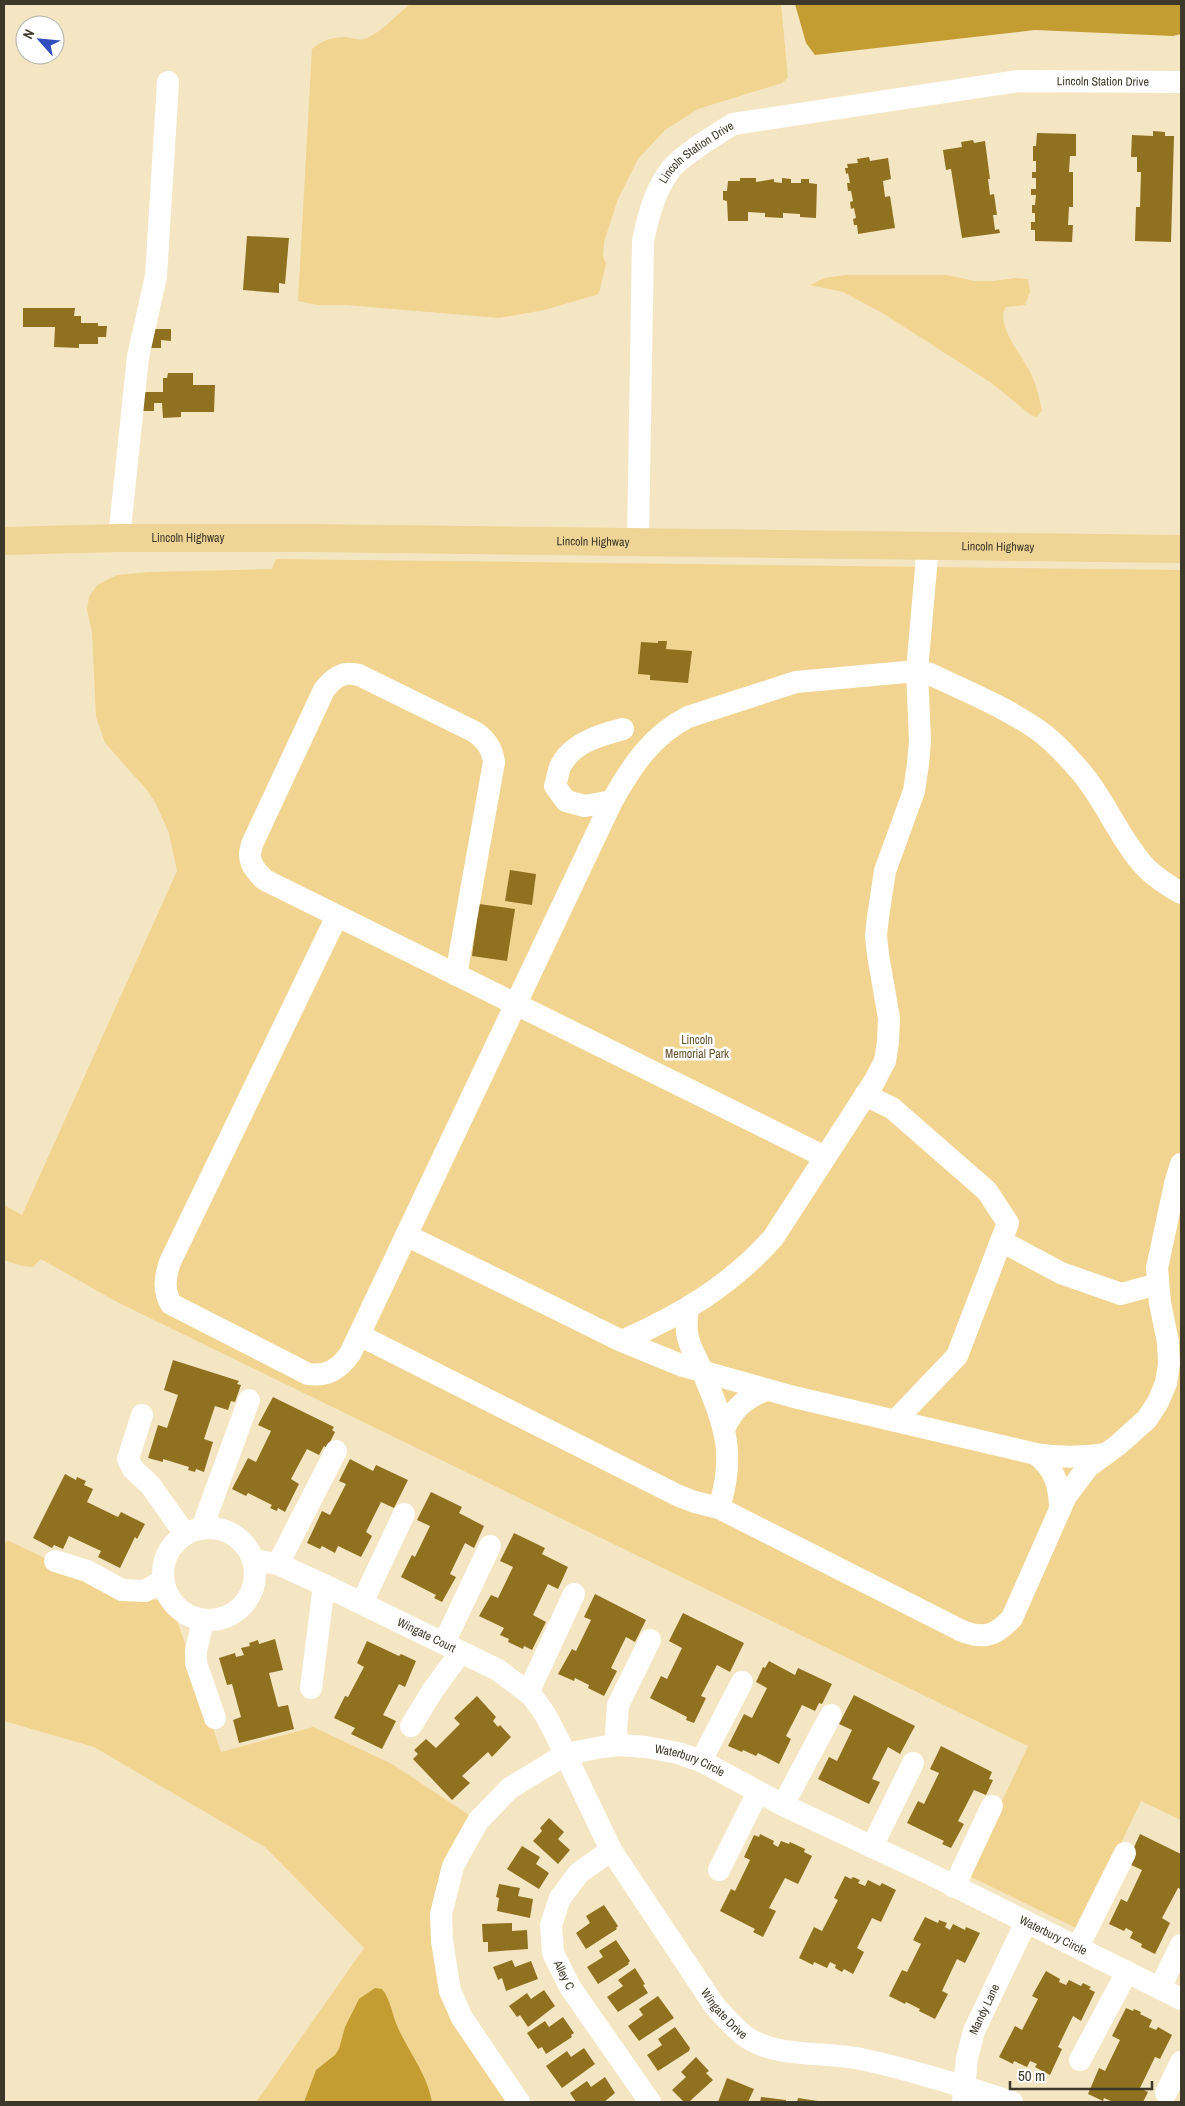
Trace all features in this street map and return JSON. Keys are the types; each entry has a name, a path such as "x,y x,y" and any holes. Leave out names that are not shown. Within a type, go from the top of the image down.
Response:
{"main road":[{"name":"Lincoln Highway","path":"4,541 119,538 638,541 1181,550"}],"street":[{"name":"Lincoln Station Drive","path":"638,541 643,241 653,202 671,169 701,144 733,124 1019,81 1181,82"},
{"path":"119,538 138,357 156,276 168,82"},
{"path":"622,1341 688,1309 733,1278 774,1238 885,1061 889,1018 876,935 885,871 914,791 918,764 920,741 917,671 928,545"},
{"path":"337,916 170,1262 166,1275 166,1296 171,1304 308,1374 326,1374 344,1363 612,801 644,750 673,725 688,717 796,682 917,671 930,674 1016,716 1040,731 1082,773 1099,796 1140,862 1169,886 1181,893"},
{"path":"456,975 494,762 492,752 475,732 359,675 345,673 331,680 324,690 250,850 251,866 265,880 456,975 826,1157"},
{"path":"612,801 585,806 566,801 555,786 560,766 574,749 598,736 623,729"},
{"path":"865,1095 892,1108 987,1191 1008,1223 957,1356 895,1421"},
{"path":"359,1334 679,1496 719,1508 962,1631 974,1636 984,1636 1004,1627 1012,1618 1066,1496 1084,1472 1147,1419 1158,1402 1166,1383 1169,1364 1168,1342 1157,1268 1174,1184 1181,1164"},
{"path":"406,1235 622,1341 668,1361 703,1372 766,1390 1036,1454 1059,1458 1083,1458 1104,1454"},
{"path":"1001,1241 1061,1273 1121,1294 1158,1284"},
{"path":"688,1309 686,1324 688,1341 703,1372 724,1428 729,1458 728,1473 719,1508"},
{"path":"724,1428 736,1408 754,1395 766,1390"},
{"path":"193,1531 249,1400"},
{"path":"142,1415 128,1459 133,1469 193,1531"},
{"path":"278,1564 336,1451"},
{"path":"1036,1454 1052,1470 1057,1480 1060,1507"},
{"path":"362,1603 404,1514"},
{"path":"215,1528 228,1532 239,1539 247,1548 253,1560 255,1573 254,1587 248,1599 240,1609 229,1617 216,1620 203,1621 190,1618 180,1611 171,1602 162,1581 162,1568 166,1554 174,1543 193,1531 215,1528"},
{"path":"411,1726 433,1690 452,1647 490,1546"},
{"name":"Wingate Court","path":"253,1560 278,1564 498,1670 528,1693 545,1714 566,1754"},
{"path":"55,1561 87,1572 122,1590 145,1591 162,1581"},
{"path":"311,1688 324,1585"},
{"path":"528,1693 574,1594"},
{"path":"203,1621 196,1651 196,1664 215,1718"},
{"path":"619,1745 616,1732 618,1705 650,1640"},
{"path":"701,1762 742,1682"},
{"path":"783,1805 831,1715"},
{"name":"Waterbury Circle","path":"519,2102 462,2018 450,1991 442,1942 441,1914 453,1866 478,1821 510,1788 566,1754 619,1745 646,1747 678,1753 701,1762 783,1805 1181,1999"},
{"name":"Wingate Drive","path":"566,1754 610,1850 714,2005 746,2037 779,2050 860,2059 963,2094 1012,2102"},
{"path":"872,1847 913,1763"},
{"path":"719,1870 758,1792"},
{"path":"954,1887 992,1806"},
{"name":"Alley C","path":"610,1850 579,1873 560,1898 551,1925 553,1954 570,1988 650,2102"},
{"path":"1078,1948 1125,1853"},
{"name":"Mandy Lane","path":"963,2094 966,2058 974,2031 1026,1922"},
{"path":"1160,1988 1181,1945"},
{"path":"1080,2060 1127,1972"},
{"path":"1166,2093 1181,2062"}],"green space":[{"path":"411,4 781,4 788,78 782,83 698,109 665,130 638,159 618,199 604,242 603,256 606,264 599,293 596,295 544,310 499,318 346,305 317,305 298,301 312,49 331,39 345,37 362,39 370,36"},
{"path":"846,275 947,275 975,281 1028,279 1030,292 1025,305 1006,307 1003,314 1007,332 1035,384 1042,410 1037,417 1031,415 990,382 884,314 843,292 810,285 824,278"},
{"name":"Lincoln Memorial Park","path":"276,559 1181,570 1181,1820 1141,1801 1080,1930 967,1875 1028,1746 117,1302 41,1259 33,1267 22,1266 4,1260 4,1205 22,1215 177,871 169,833 156,804 147,790 105,743 96,717 92,632 87,610 89,597 97,585 117,575 150,572 272,569"},
{"path":"7,1540 125,1596 171,1602 221,1752 313,1727 392,1764 478,1821 453,1866 445,1966 519,2102 256,2102 364,1948 265,1847 94,1747 4,1721 4,1546"}],"shaded area":[{"path":"795,4 1181,4 1181,34 1173,36 1035,30 815,55 806,43"},
{"path":"375,1988 382,1989 387,1998 398,2028 426,2082 432,2102 304,2102 316,2070 335,2055 339,2049 345,2027 359,1999"}],"building":[{"path":"1153,131 1165,132 1165,136 1174,136 1171,242 1135,241 1136,207 1140,207 1141,172 1137,172 1137,157 1131,157 1132,135 1153,136"},
{"path":"1037,133 1076,134 1076,156 1070,156 1069,172 1073,172 1073,207 1069,207 1068,225 1073,225 1072,242 1035,241 1035,230 1031,230 1031,222 1035,222 1035,213 1032,213 1032,205 1035,205 1036,195 1031,195 1031,189 1036,189 1036,178 1032,178 1032,172 1036,172 1036,161 1033,161 1033,146 1036,146"},
{"path":"973,140 974,143 985,141 990,195 994,194 997,215 993,215 995,230 999,229 1000,233 962,238 951,169 946,170 943,150 962,147 961,142"},
{"path":"869,157 870,161 888,158 891,179 883,181 885,197 890,196 895,228 858,234 857,225 854,225 853,219 856,218 854,208 851,209 850,202 853,201 851,191 848,191 847,183 850,183 845,168 848,168 847,164 858,163 857,159"},
{"path":"740,178 756,178 756,182 774,179 774,182 782,183 782,178 791,179 791,183 801,183 801,179 809,179 809,183 817,184 816,218 800,217 800,214 783,213 783,218 765,217 765,213 748,212 748,221 728,221 727,201 723,200 723,191 727,191 728,181 740,181"},
{"path":"247,236 289,238 285,284 279,283 279,293 243,290"},
{"path":"23,308 75,308 74,316 81,316 81,323 98,323 98,326 107,326 106,337 98,337 98,344 79,344 79,348 54,347 55,327 23,327"},
{"path":"149,329 171,329 171,341 161,340 161,348 148,348"},
{"path":"168,373 193,373 193,385 215,385 214,412 181,412 181,417 163,418 162,403 154,403 154,411 143,411 143,392 163,392 163,378 167,378"},
{"path":"658,641 667,641 666,649 692,651 688,683 650,680 650,675 638,674 641,642 658,643"},
{"path":"510,870 536,874 532,905 505,901"},
{"path":"479,904 515,909 507,961 472,956"},
{"path":"173,1360 239,1381 237,1384 241,1385 235,1402 231,1401 228,1410 215,1406 204,1439 213,1442 204,1472 196,1469 195,1472 188,1470 189,1467 163,1459 163,1462 148,1458 158,1425 167,1428 178,1395 164,1390"},
{"path":"273,1397 334,1427 332,1430 335,1432 327,1448 324,1446 319,1455 307,1449 291,1479 299,1484 285,1512 278,1508 277,1511 270,1508 272,1505 248,1493 246,1496 232,1489 248,1458 256,1462 271,1431 258,1425"},
{"path":"350,1459 373,1471 376,1465 408,1480 394,1508 381,1502 366,1532 372,1536 361,1557 338,1546 335,1553 322,1546 320,1549 307,1543 322,1511 330,1515 346,1484 339,1481"},
{"path":"65,1474 76,1480 77,1477 86,1481 84,1485 93,1489 87,1502 118,1517 121,1512 145,1524 137,1539 135,1537 120,1568 98,1557 101,1551 69,1536 63,1549 54,1545 52,1548 33,1538"},
{"path":"431,1492 462,1507 459,1513 484,1526 474,1548 465,1543 450,1574 456,1577 442,1602 434,1598 436,1595 401,1577 412,1555 415,1557 430,1526 417,1520"},
{"path":"514,1533 545,1548 542,1554 568,1567 558,1589 548,1584 533,1615 546,1622 532,1650 524,1646 523,1649 508,1642 509,1639 500,1635 504,1628 479,1616 491,1595 498,1598 513,1567 500,1561"},
{"path":"595,1594 646,1620 635,1642 626,1637 611,1668 617,1671 604,1696 588,1688 589,1685 575,1678 574,1681 558,1674 572,1649 576,1651 591,1620 584,1617"},
{"path":"683,1613 744,1643 730,1672 717,1665 701,1696 706,1698 694,1723 686,1720 687,1717 650,1698 661,1676 667,1679 682,1648 669,1641"},
{"path":"275,1639 283,1670 269,1673 278,1707 288,1705 294,1729 239,1743 233,1720 241,1717 232,1684 227,1685 219,1658 235,1653 236,1657 244,1655 241,1648 250,1646 249,1643 258,1640 259,1644"},
{"path":"367,1641 399,1656 401,1654 416,1661 405,1687 399,1684 383,1715 396,1721 382,1749 351,1734 355,1728 334,1718 345,1696 348,1697 364,1667 357,1663"},
{"path":"769,1661 795,1675 798,1668 832,1684 822,1704 819,1703 815,1711 802,1705 786,1736 791,1739 779,1764 758,1753 756,1756 728,1746 744,1714 752,1718 767,1688 756,1682 763,1667 765,1668"},
{"path":"854,1695 915,1726 900,1754 888,1747 872,1779 880,1782 869,1804 818,1779 829,1757 837,1761 852,1730 839,1724"},
{"path":"477,1696 496,1717 493,1721 498,1727 500,1725 511,1737 492,1757 488,1752 462,1776 470,1783 452,1800 413,1759 418,1754 414,1750 426,1739 436,1748 460,1724 454,1718"},
{"path":"941,1746 992,1772 989,1779 993,1780 986,1795 974,1790 958,1821 964,1824 951,1848 942,1844 944,1841 907,1823 918,1801 924,1804 939,1773 930,1769"},
{"path":"549,1818 564,1832 558,1839 570,1850 558,1864 533,1841 542,1831 540,1828"},
{"path":"760,1834 774,1841 773,1844 778,1847 781,1841 789,1844 790,1842 805,1849 804,1852 812,1856 798,1884 785,1878 769,1908 776,1911 763,1937 753,1932 755,1929 720,1911 731,1889 735,1891 750,1860 744,1857 754,1835 759,1837"},
{"path":"1140,1834 1181,1854 1181,1889 1178,1888 1162,1918 1170,1923 1155,1954 1141,1947 1142,1944 1130,1938 1133,1932 1126,1928 1124,1931 1109,1924 1121,1899 1127,1902 1142,1870 1129,1864 1131,1854"},
{"path":"522,1846 540,1857 536,1864 549,1873 539,1889 507,1869"},
{"path":"845,1876 860,1880 858,1883 865,1886 868,1880 880,1886 882,1883 896,1890 881,1922 872,1918 857,1948 864,1952 853,1974 844,1969 842,1972 835,1968 836,1965 830,1962 827,1968 814,1962 813,1965 799,1958 814,1927 822,1931 838,1900 834,1898"},
{"path":"499,1884 520,1888 518,1896 533,1899 530,1918 497,1911 499,1898 496,1897"},
{"path":"604,1905 618,1926 617,1929 586,1949 576,1933 590,1923 586,1916"},
{"path":"925,1917 938,1923 939,1920 947,1923 945,1927 950,1930 953,1924 965,1930 966,1927 980,1933 965,1963 957,1959 942,1991 948,1994 935,2019 906,2002 905,2004 889,1996 902,1970 907,1972 921,1944 913,1940"},
{"path":"512,1923 512,1931 527,1930 528,1949 488,1952 488,1942 483,1942 482,1924"},
{"path":"616,1940 630,1961 629,1964 598,1984 587,1967 603,1957 599,1951"},
{"path":"512,1960 515,1967 531,1961 538,1979 506,1991 502,1978 498,1980 493,1967"},
{"path":"635,1968 648,1993 618,2012 607,1997 623,1986 618,1980"},
{"path":"1046,1971 1060,1979 1059,1982 1066,1985 1069,1980 1081,1986 1083,1983 1091,1987 1089,1989 1095,1992 1081,2021 1073,2016 1058,2047 1062,2049 1050,2075 1035,2067 1037,2064 1030,2061 1027,2067 1014,2061 1013,2064 999,2057 1015,2026 1022,2030 1038,1999 1032,1996"},
{"path":"544,1990 555,2006 528,2027 520,2015 517,2017 509,2006 527,1993 531,1999"},
{"path":"658,1996 674,2018 639,2041 628,2026 643,2015 639,2009"},
{"path":"1126,2008 1141,2012 1140,2014 1152,2020 1149,2027 1156,2030 1158,2027 1172,2035 1160,2059 1155,2057 1140,2088 1148,2092 1143,2102 1113,2102 1104,2098 1103,2101 1088,2094 1099,2068 1105,2071 1120,2040 1112,2036"},
{"path":"563,2017 574,2033 571,2035 572,2037 546,2054 542,2047 538,2049 527,2033 545,2021 549,2027"},
{"path":"675,2027 690,2048 689,2051 658,2071 647,2055 662,2045 658,2039"},
{"path":"584,2048 595,2064 562,2088 546,2066 567,2051 571,2057"},
{"path":"696,2057 709,2071 706,2073 713,2080 690,2101 684,2102 672,2090 686,2077 681,2072"},
{"path":"605,2077 615,2093 604,2102 576,2102 570,2093 587,2081 591,2087"},
{"path":"727,2078 754,2089 748,2102 718,2102"},
{"path":"761,2097 786,2100 786,2102 760,2102"},
{"path":"798,2098 818,2101 818,2102 797,2102"}]}
